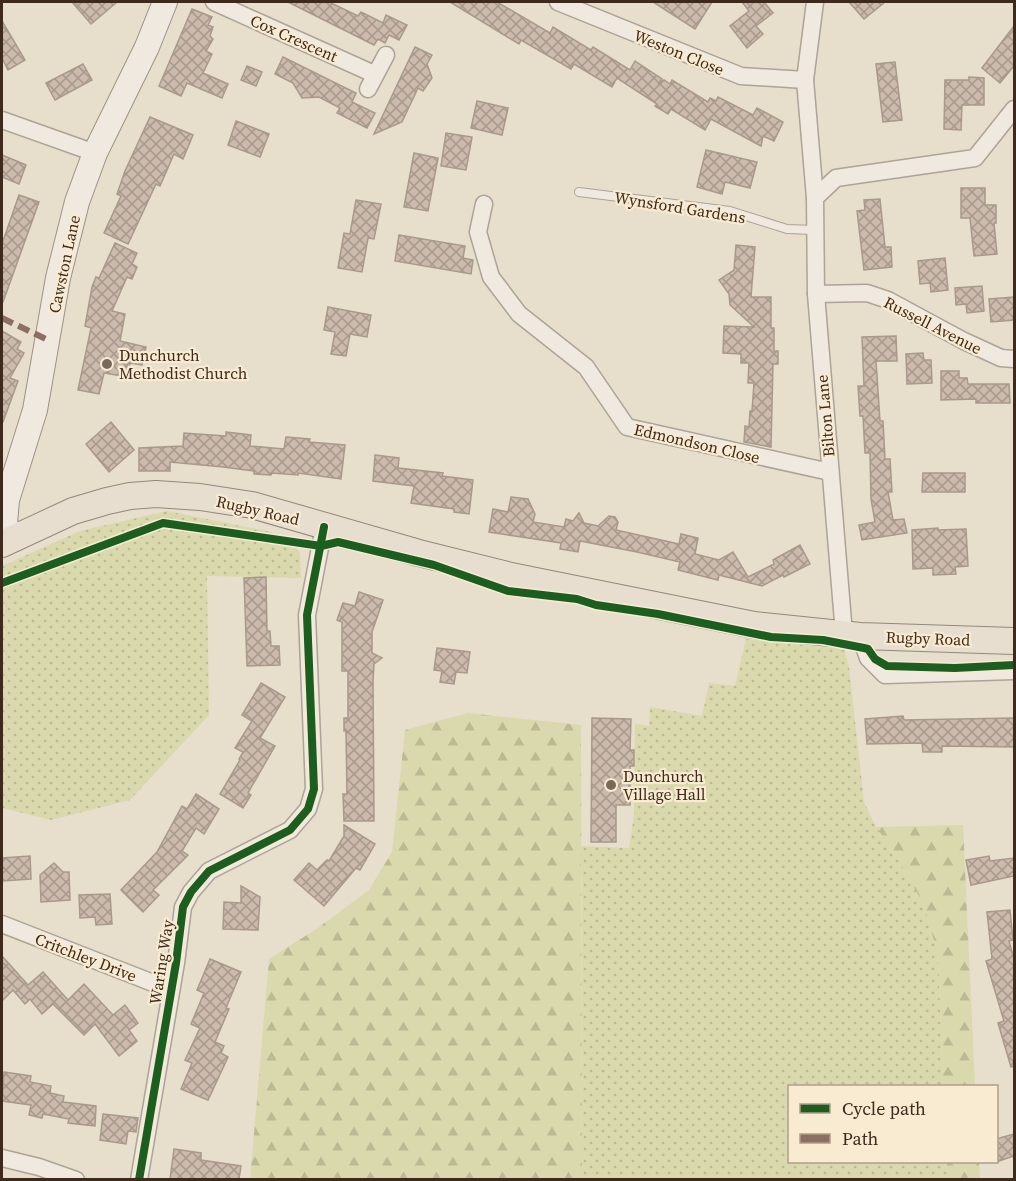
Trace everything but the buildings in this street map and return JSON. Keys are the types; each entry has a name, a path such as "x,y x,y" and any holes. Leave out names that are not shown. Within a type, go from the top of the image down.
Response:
{"main road":[{"name":"Rugby Road","path":"5,532 130,496 156,494 200,497 252,505 324,527 511,576 754,625 852,635 1014,641"}],"street":[{"name":"Cawston Lane","path":"5,532 7,500 35,410 58,278 77,202 95,153 147,47 165,2"},
{"name":"Cox Crescent","path":"214,2 371,82 386,55"},
{"name":"Weston Close","path":"558,2 741,76 806,80"},
{"name":"Bilton Lane","path":"815,2 806,80 815,198 816,294 830,472 852,635"},
{"path":"815,198 836,178 975,158 1014,109"},
{"path":"2,120 95,153"},
{"name":"Edmondson Close","path":"484,204 478,232 491,277 519,314 586,367 627,427 830,472"},
{"name":"Russell Avenue","path":"816,294 867,293 888,300 963,341 1001,358 1014,359"},
{"name":"Waring Way","path":"139,1179 183,907 191,892 209,871 290,830 308,809 314,789 307,615 324,527"},
{"path":"852,635 868,658 885,675 1014,671"},
{"name":"Critchley Drive","path":"2,924 171,990"},
{"path":"2,1158 75,1179"}],"lane":[{"name":"Wynsford Gardens","path":"579,192 730,211 787,229 815,230"}],"green space":[{"path":"167,511 271,532 300,552 301,578 207,576 209,715 130,800 51,820 2,808 2,566 80,531"},
{"path":"746,639 844,649 849,667 864,802 876,827 891,847 923,903 938,954 943,1085 788,1085 788,1163 947,1163 947,1179 582,1179 580,846 629,848 634,815 635,724 649,726 650,707 702,716 709,683 735,686"},
{"path":"468,713 581,725 582,1179 250,1180 269,959 318,928 369,890 392,852 405,730"},
{"path":"963,825 975,1085 943,1085 938,953 876,827"},
{"path":"947,1163 979,1163 980,1179 947,1179"}],"marked path":[{"path":"2,318 48,340"}],"cycle path":[{"path":"2,583 163,523 321,546 338,542 434,565 508,591 577,599 596,605 658,614 771,637 823,640 864,648 868,649 875,659 887,666 955,668 1014,665"},
{"path":"139,1180 176,963 183,907 191,892 209,871 290,830 308,809 314,789 307,615 324,527"}],"place":[{"name":"Dunchurch Methodist Church","path":"107,364"},
{"name":"Dunchurch Village Hall","path":"611,785"}]}
